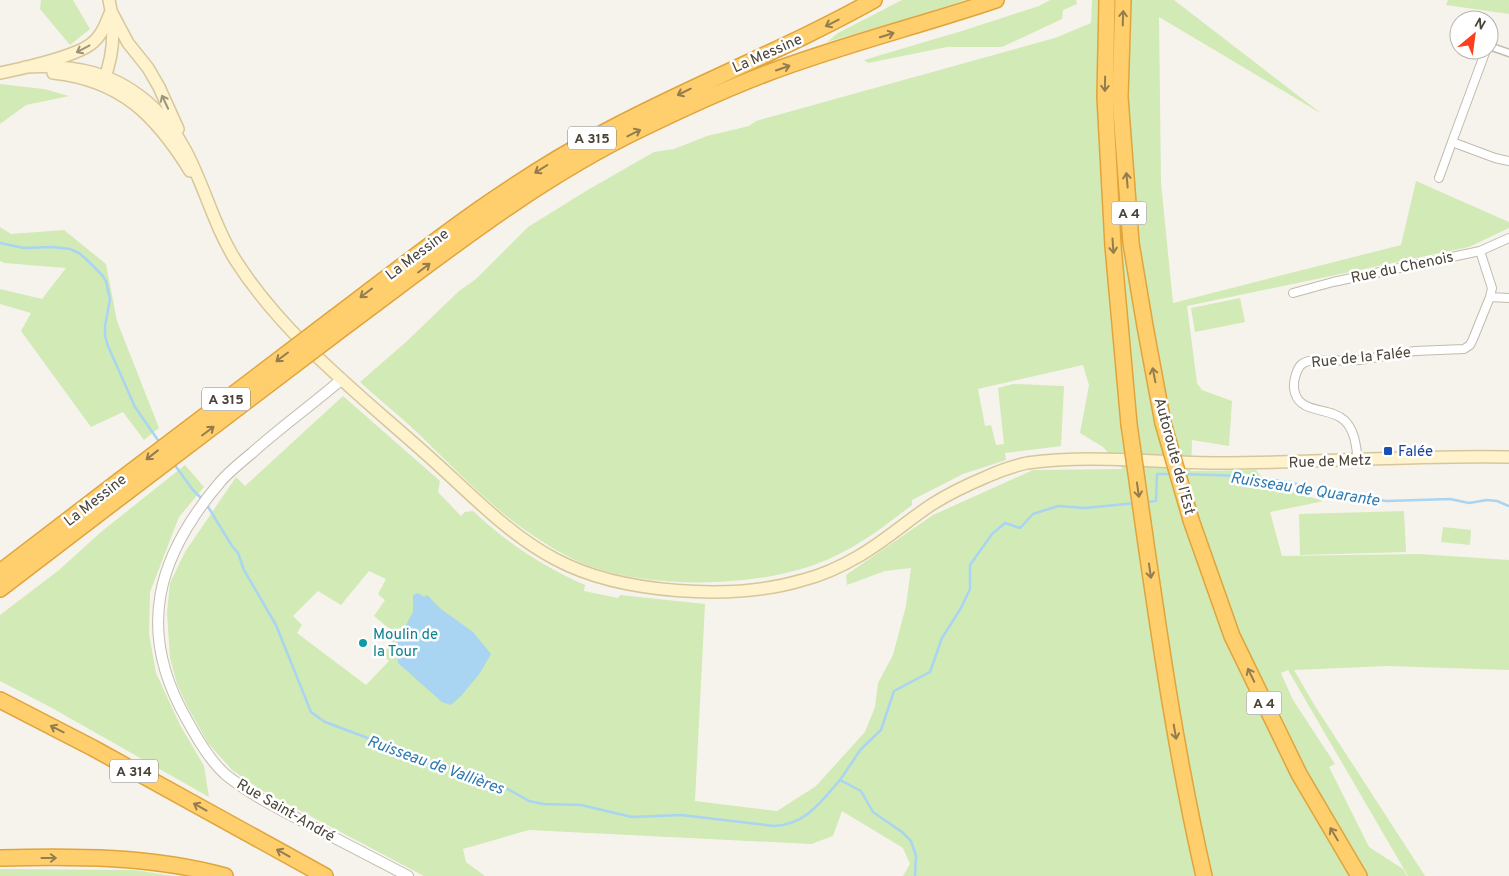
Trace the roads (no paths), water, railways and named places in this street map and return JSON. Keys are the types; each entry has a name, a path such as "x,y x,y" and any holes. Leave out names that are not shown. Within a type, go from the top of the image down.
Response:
{"highway":[{"name":"La Messine","path":"0,589 123,487 339,323 465,218 567,152 721,74 800,39 874,0"},
{"name":"La Messine","path":"339,323 520,200 595,153 640,130 765,74 996,0"},
{"name":"A 4","path":"1107,0 1105,97 1112,246 1129,424 1166,679 1192,827 1204,876"},
{"name":"Autoroute de l’Est","path":"1124,0 1120,97 1132,243 1163,423 1192,520 1232,636 1299,774 1359,876"},
{"name":"La Messine","path":"0,572 70,519 123,487"},
{"path":"0,560 70,519"},
{"name":"A 314","path":"0,701 93,748 325,876"},
{"path":"0,858 132,860 205,870 225,876"}],"main road":[{"path":"21,69 80,52 92,44 98,37 110,6"},
{"path":"103,80 112,48 110,6"},
{"path":"110,6 128,43 148,68 159,87 206,199"},
{"path":"0,73 42,66 73,67 88,70 138,105 156,124 178,152 206,199"},
{"path":"103,80 132,90 153,107 185,146"},
{"name":"Rue de Metz","path":"206,199 234,257 254,288 295,334 342,379 520,539 557,561 622,584 668,590 732,591 799,582 824,574 861,555 947,495 1002,470 1023,464 1071,458 1192,463 1272,463 1458,456 1509,457"}],"street":[{"path":"1439,178 1482,60"},
{"path":"1452,142 1495,158 1509,161"},
{"name":"Rue du Chenois","path":"1293,293 1333,282 1480,251 1509,238"},
{"path":"1480,251 1492,288 1490,297 1509,298"},
{"name":"Rue de la Falée","path":"1358,460 1352,430 1343,419 1335,414 1313,409 1299,401 1294,388 1294,377 1298,367 1302,363 1309,361 1360,360 1415,351 1464,349 1470,345 1490,297"},
{"name":"Rue Saint-André","path":"342,379 237,466 216,488 197,514 168,563 160,592 159,634 165,672 179,706 193,731 224,773 269,803 408,876"}],"water":[{"path":"418,593 424,597 427,595 441,609 473,632 491,654 480,673 451,705 442,702 398,663 396,644 413,612 413,595"}],"waterway":[{"name":"Ruisseau de Vallières","path":"0,243 24,248 52,247 70,249 79,253 102,275 106,281 110,299 105,326 108,346 135,407 160,443"},
{"name":"Ruisseau de Vallières","path":"174,464 193,490 203,500"},
{"name":"Ruisseau de Quarante","path":"1146,502 1156,501 1157,474 1172,474"},
{"name":"Ruisseau de Quarante","path":"1182,474 1244,476 1290,482 1331,495 1387,501 1450,499 1469,503 1487,500 1497,501 1509,506"},
{"name":"Ruisseau de Quarante","path":"840,780 861,749 881,730 894,691 930,672 942,638 961,608 970,589 970,565 992,534 1005,523 1020,528 1033,514 1058,506 1085,508 1136,503"},
{"name":"Ruisseau de Vallières","path":"207,505 238,553 244,570 276,625 311,712 325,722 397,749 432,765 465,771 497,783 529,801 543,804 581,805 632,817 681,815 774,826 785,825 811,811 840,780 861,791 873,812 902,832 911,841 916,856 915,876"}],"place":[{"name":"Falée","path":"1388,451"},
{"name":"Moulin de la Tour","path":"363,643"}]}
